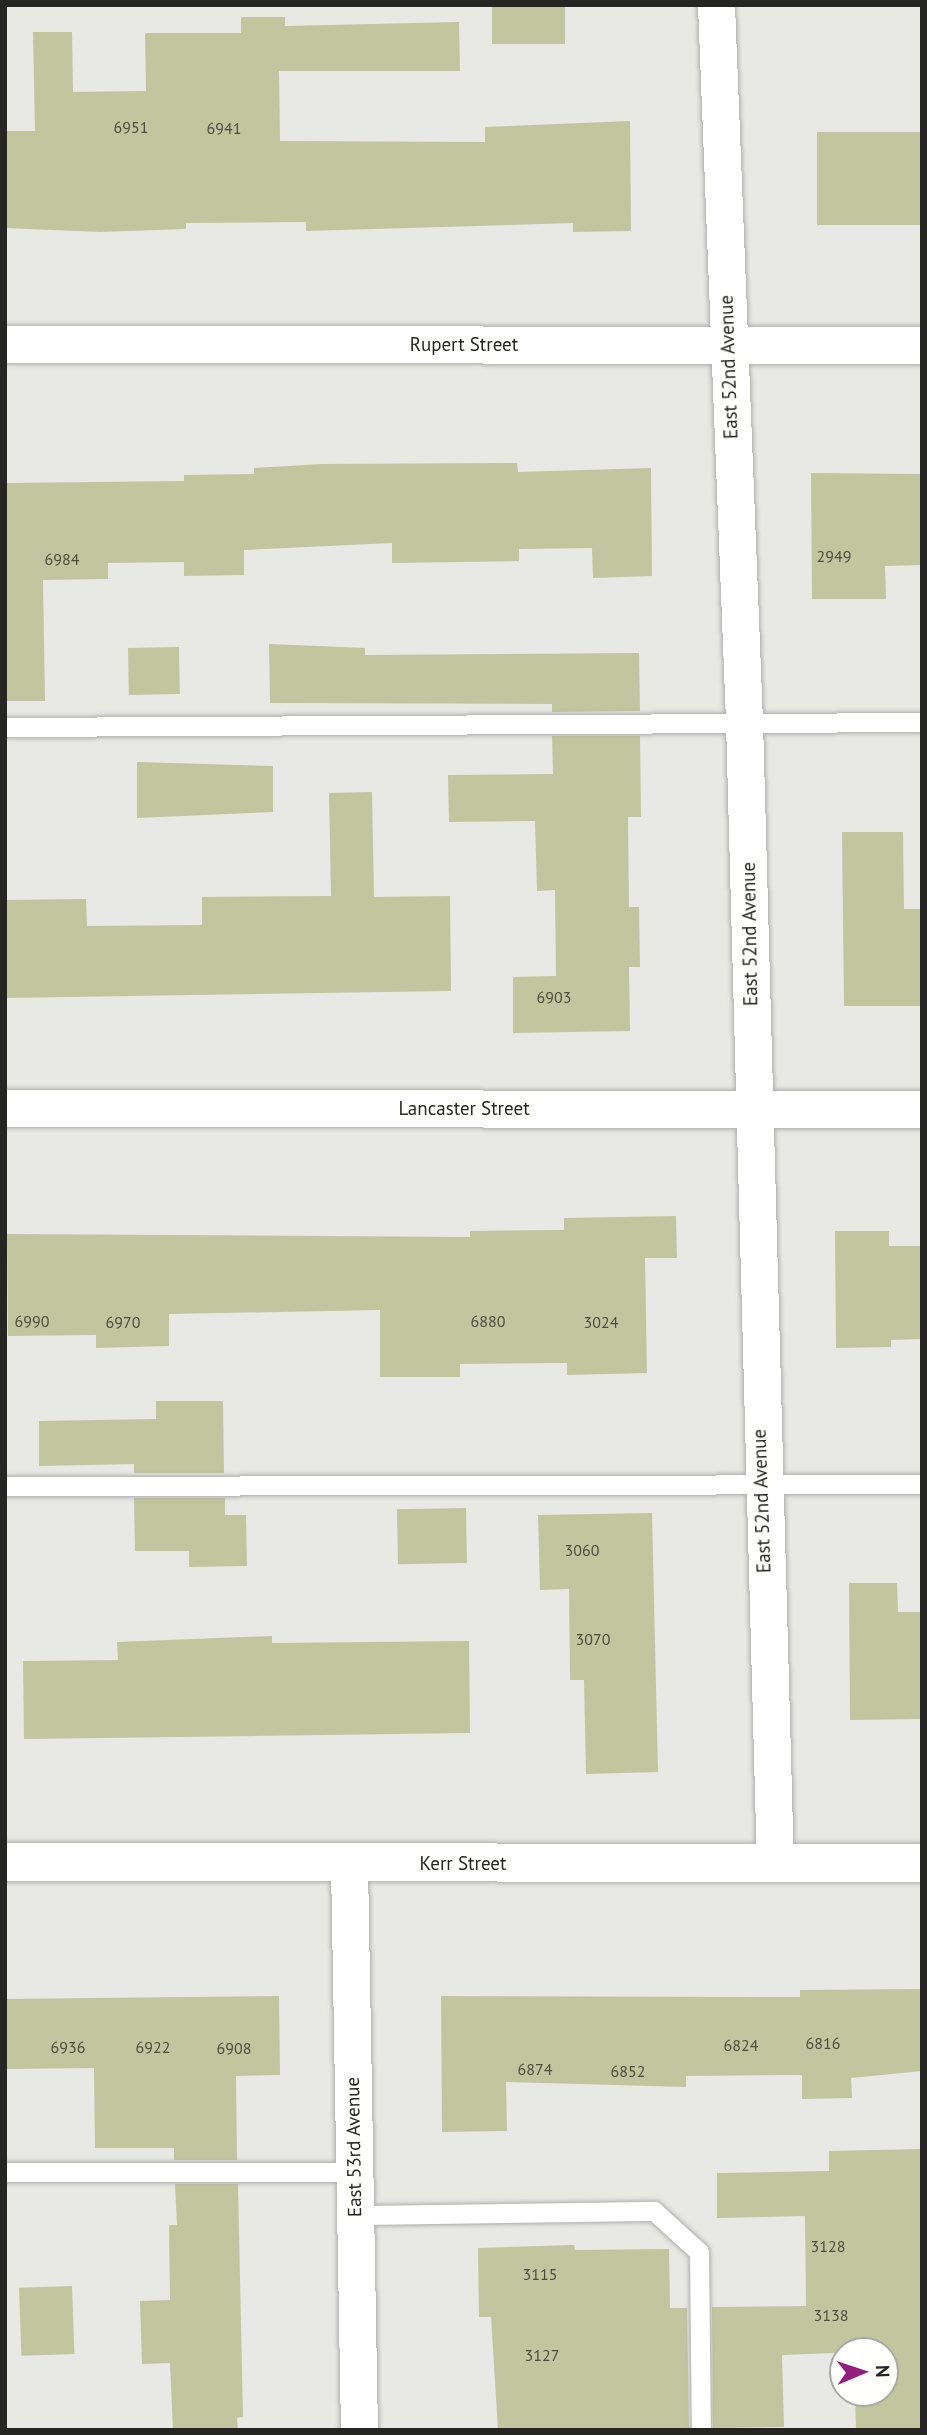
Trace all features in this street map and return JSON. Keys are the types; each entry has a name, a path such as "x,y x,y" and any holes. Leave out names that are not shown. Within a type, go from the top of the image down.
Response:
{"street":[{"name":"East 52nd Avenue","path":"716,5 744,721 761,1486 775,1863"},
{"name":"Rupert Street","path":"5,344 922,345"},
{"name":"Lancaster Street","path":"5,1108 922,1109"},
{"name":"Kerr Street","path":"5,1862 922,1863"},
{"name":"East 53rd Avenue","path":"349,1864 359,2430"}],"lane":[{"path":"5,727 922,722"},
{"path":"5,1486 922,1484"},
{"path":"5,2172 353,2172"},
{"path":"355,2215 654,2211 699,2252 701,2430"}],"building":[{"path":"492,5 565,5 565,44 492,44"},
{"path":"241,17 285,17 285,26 459,22 460,71 279,71 280,141 485,142 485,127 630,121 631,231 573,232 573,223 306,231 306,222 186,223 186,229 100,232 5,228 5,131 35,131 33,32 72,32 73,92 146,91 145,33 241,33"},
{"path":"817,132 922,132 922,225 817,225"},
{"path":"517,463 518,472 651,468 652,576 593,578 592,548 519,549 519,561 392,563 392,543 244,550 244,575 184,576 184,562 108,563 108,579 43,580 45,701 5,701 5,483 184,481 184,475 254,474 254,468 322,464"},
{"path":"811,473 922,474 922,565 885,566 886,599 812,599"},
{"path":"269,644 365,648 365,655 639,653 640,711 552,712 552,704 270,703"},
{"path":"179,647 180,694 129,695 128,648"},
{"path":"552,736 640,736 641,817 628,817 629,907 639,907 640,967 629,967 630,1031 513,1033 513,977 556,976 555,890 537,891 535,821 449,822 448,775 553,774"},
{"path":"137,762 273,766 273,812 137,818"},
{"path":"372,792 374,897 450,896 451,991 5,998 5,900 86,899 87,926 202,925 202,897 331,896 329,793"},
{"path":"842,832 903,832 904,909 922,909 922,1006 844,1006"},
{"path":"676,1216 677,1258 645,1258 647,1373 567,1375 567,1363 460,1364 460,1377 380,1377 380,1310 169,1314 169,1346 96,1348 96,1335 8,1336 7,1234 470,1237 470,1231 564,1230 564,1218"},
{"path":"835,1231 889,1231 889,1246 922,1246 922,1339 891,1340 891,1347 836,1348"},
{"path":"156,1401 223,1401 224,1473 134,1473 134,1464 39,1466 39,1421 156,1419"},
{"path":"134,1498 225,1498 225,1515 246,1515 247,1566 189,1567 189,1551 135,1551"},
{"path":"466,1508 467,1563 398,1564 397,1509"},
{"path":"652,1513 658,1772 586,1774 584,1680 570,1680 569,1589 540,1590 538,1515"},
{"path":"849,1583 897,1583 898,1612 922,1612 922,1719 850,1720"},
{"path":"272,1636 272,1643 469,1641 470,1733 24,1739 23,1661 118,1660 117,1642"},
{"path":"922,1989 922,2071 851,2078 852,2098 802,2099 802,2075 686,2076 686,2087 506,2082 507,2131 442,2132 441,1996 800,1997 800,1990"},
{"path":"279,1996 280,2075 236,2076 237,2160 174,2160 174,2148 95,2148 94,2068 5,2069 5,1999"},
{"path":"922,2149 922,2430 856,2430 855,2407 899,2407 899,2337 829,2337 829,2353 782,2355 784,2427 713,2428 712,2307 806,2306 805,2216 717,2218 717,2173 829,2171 829,2151"},
{"path":"175,2184 238,2184 243,2417 237,2418 238,2430 173,2430 170,2363 142,2364 140,2301 170,2300 169,2225 177,2225"},
{"path":"574,2245 575,2250 669,2249 670,2308 687,2308 689,2428 498,2430 491,2317 479,2317 478,2248"},
{"path":"72,2286 74,2354 21,2356 19,2288"}]}
